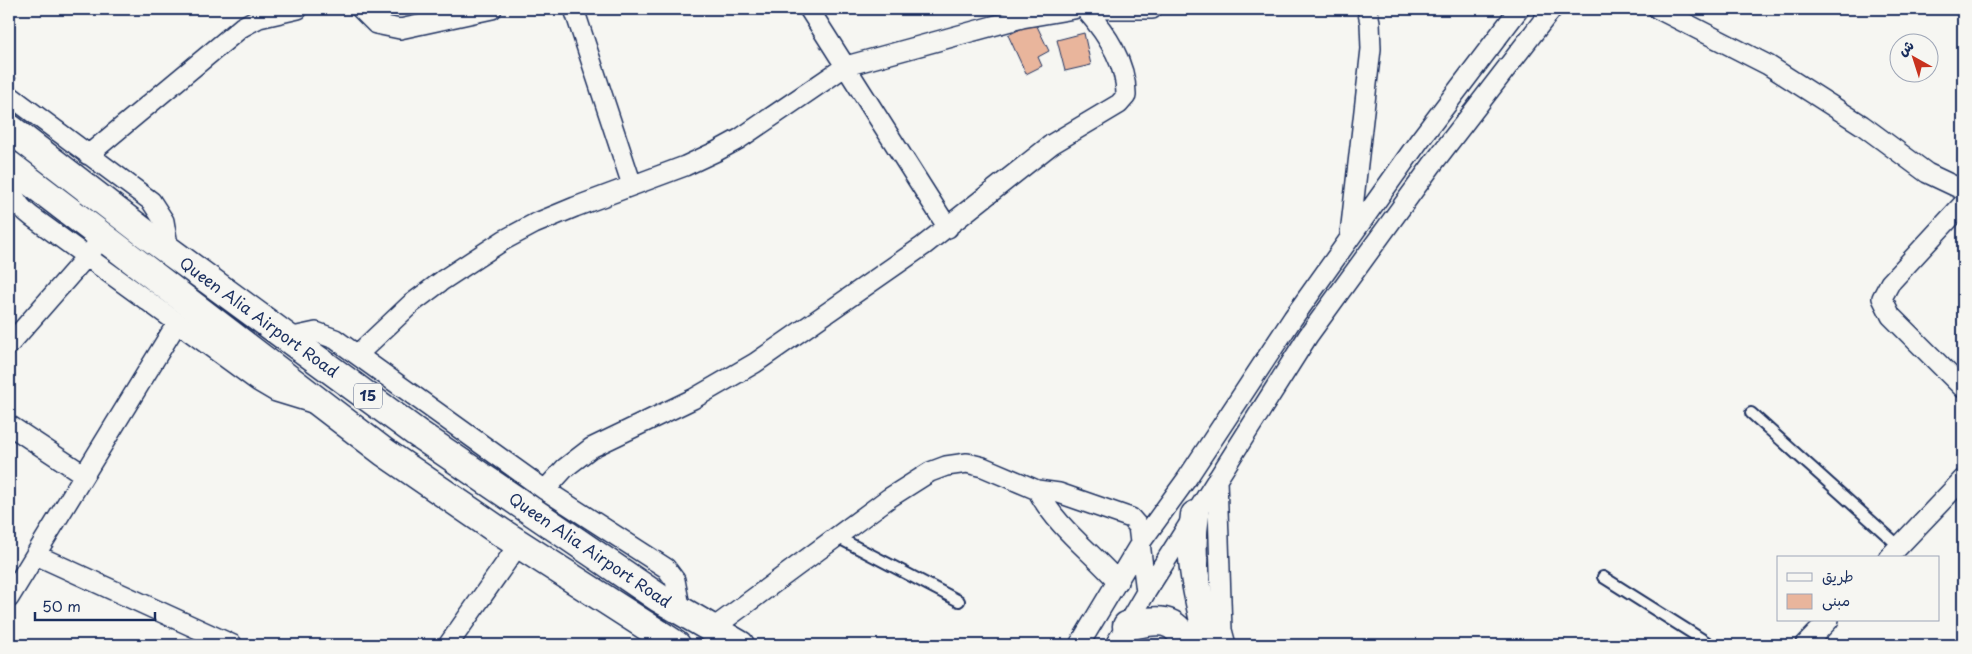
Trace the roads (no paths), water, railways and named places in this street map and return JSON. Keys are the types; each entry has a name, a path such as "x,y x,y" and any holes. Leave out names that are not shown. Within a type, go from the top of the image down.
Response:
{"highway":[{"name":"Queen Alia Airport Road","path":"9,128 169,251 418,433 681,611 740,645"},
{"name":"Queen Alia Airport Road","path":"10,166 95,247 384,452 519,544 676,645"},
{"path":"1195,515 1191,550 1192,568 1210,645"},
{"path":"1121,636 1159,620 1170,623 1178,629 1188,645"},
{"path":"638,622 652,645"}],"street":[{"path":"88,154 242,27 259,18 298,9"},
{"path":"360,9 376,24 400,29 492,9"},
{"path":"574,9 632,185"},
{"path":"809,9 948,228"},
{"path":"358,354 411,304 504,240 534,224 685,166 740,139 846,66 1022,18 1074,9"},
{"path":"545,490 565,468 591,448 743,371 948,228 1052,144 1112,110 1126,96 1126,83 1122,67 1108,40 1085,9"},
{"path":"1099,9 1152,9"},
{"path":"1350,236 1371,49 1370,22 1367,9"},
{"path":"1079,645 1141,542 1186,480 1243,391 1350,236 1519,9"},
{"path":"1121,636 1146,592 1308,336 1359,264 1552,9"},
{"path":"1658,9 1768,65 1862,125 1927,173 1963,190"},
{"path":"9,95 142,194 159,210 164,221 169,251"},
{"path":"1963,204 1890,283 1882,298 1891,316 1963,388"},
{"path":"9,345 95,247 177,322 259,382 276,392 321,406"},
{"path":"9,598 177,322"},
{"path":"288,338 306,333 321,333 336,339 358,354 545,490 666,568 675,580 681,611"},
{"path":"9,425 83,474"},
{"path":"712,629 835,536 910,484 946,466 967,463 983,467 1037,490 1059,493 1131,518 1138,526 1146,592"},
{"path":"1217,479 1222,630 1226,645"},
{"path":"1894,552 1963,479"},
{"path":"1037,490 1056,520 1074,540 1098,559 1118,582"},
{"path":"448,645 519,544"},
{"path":"36,555 232,645"},
{"path":"1805,645 1827,622"}],"lane":[{"path":"1751,413 1894,552"},
{"path":"835,536 959,601"},
{"path":"1603,577 1711,645"}]}
